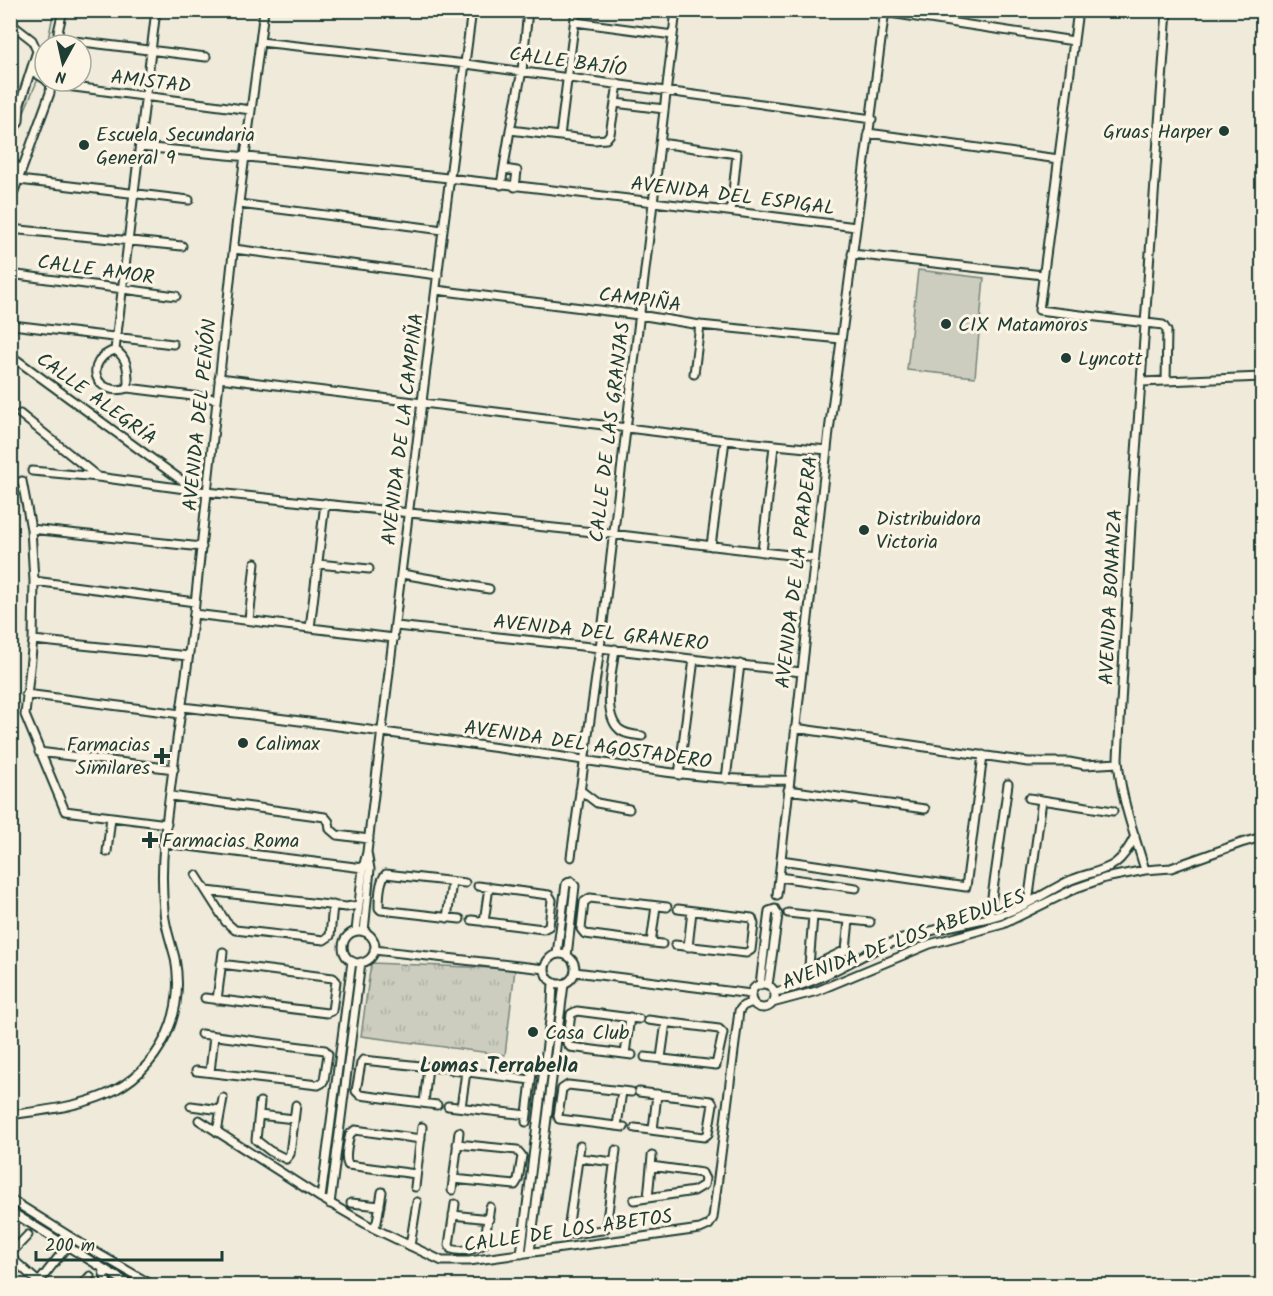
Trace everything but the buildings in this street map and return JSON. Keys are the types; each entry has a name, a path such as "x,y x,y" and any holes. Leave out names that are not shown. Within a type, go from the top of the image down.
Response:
{"street":[{"path":"58,33 63,10"},
{"path":"115,350 156,10"},
{"name":"AVENIDA DEL PEÑÓN","path":"10,1115 89,1102 110,1093 141,1071 155,1054 166,1036 177,1001 175,959 167,934 164,912 164,843 194,614 239,204 264,10"},
{"path":"435,10 472,13"},
{"path":"501,184 522,71 528,10"},
{"path":"560,135 576,10"},
{"name":"CALLE DE LAS GRANJAS","path":"571,857 600,648 676,10"},
{"path":"870,10 1074,40"},
{"path":"1078,10 1039,310 1160,324 1166,328 1166,381"},
{"name":"AVENIDA BONANZA","path":"1145,870 1126,809 1118,763 1131,524 1167,10"},
{"path":"856,227 868,133 872,119 884,12"},
{"name":"AVENIDA DE LA CAMPIÑA","path":"360,932 372,897 363,868 383,732 408,512 472,13"},
{"path":"574,22 673,35"},
{"path":"10,23 33,42"},
{"name":"CALLE BAJÍO","path":"260,42 522,71 872,119"},
{"path":"93,46 206,57"},
{"path":"510,130 594,140 606,139 610,134 618,84"},
{"name":"AMISTAD","path":"93,87 146,97 251,110"},
{"path":"10,136 19,121 20,104 33,90"},
{"path":"10,202 50,93"},
{"path":"10,102 20,104"},
{"path":"615,103 664,110"},
{"path":"868,133 1059,159"},
{"path":"660,143 737,154 731,211"},
{"name":"AVENIDA DEL ESPIGAL","path":"140,147 501,184 856,227 852,254"},
{"path":"10,165 12,162 21,170"},
{"path":"504,169 517,171 515,187"},
{"path":"18,180 189,200"},
{"path":"239,204 443,230"},
{"path":"10,229 182,246"},
{"path":"234,249 438,275"},
{"path":"852,254 1043,275"},
{"name":"AVENIDA DE LA PRADERA","path":"777,894 840,339 852,254"},
{"name":"CALLE AMOR","path":"10,274 176,296"},
{"name":"CAMPIÑA","path":"436,290 639,315 700,325 840,339"},
{"path":"12,325 173,344"},
{"path":"694,374 700,325"},
{"name":"CALLE ALEGRÍA","path":"128,388 126,362 123,354 115,350 108,352 99,360 95,372 99,383 112,389 128,388 217,399"},
{"name":"CALLE ALEGRÍA","path":"10,355 194,490"},
{"path":"1142,382 1263,377"},
{"path":"219,378 774,446 827,450"},
{"path":"20,414 98,477"},
{"path":"711,546 725,440"},
{"path":"762,552 774,446"},
{"path":"32,471 815,558"},
{"path":"22,481 31,529 34,581 33,640 25,715 39,752 65,811 167,824"},
{"path":"310,628 325,503"},
{"path":"31,529 201,547"},
{"path":"249,620 255,563"},
{"path":"318,564 369,569"},
{"path":"402,574 489,589"},
{"path":"34,581 195,602"},
{"path":"194,614 394,638"},
{"name":"AVENIDA DEL GRANERO","path":"396,626 615,649 801,672"},
{"path":"33,640 188,657"},
{"path":"615,649 608,704 617,728 642,736"},
{"path":"679,775 694,659"},
{"path":"726,779 740,664"},
{"path":"26,694 280,718 383,732"},
{"path":"795,728 1046,764 1118,763"},
{"name":"AVENIDA DEL AGOSTADERO","path":"383,732 679,775 726,779 790,780"},
{"path":"39,752 174,769"},
{"path":"781,860 966,887 983,755"},
{"path":"990,918 1008,784"},
{"path":"580,790 597,802 629,809"},
{"path":"788,790 925,809"},
{"path":"171,796 325,816 330,829 337,835 369,839"},
{"path":"1029,798 1113,811"},
{"path":"1028,903 1042,800"},
{"path":"107,852 111,817"},
{"name":"AVENIDA DE LOS ABEDULES","path":"774,992 785,990 834,970 897,940 990,918 1028,903 1052,890 1115,864 1122,858 1135,836"},
{"name":"AVENIDA DE LOS ABEDULES","path":"772,1003 817,991 902,954 941,940 1003,924 1021,917 1056,897 1105,878 1145,870 1171,868 1263,837"},
{"path":"164,843 363,868"},
{"name":"AVENIDA DE LA CAMPIÑA","path":"365,880 370,869 367,852"},
{"path":"460,919 381,910 372,897 386,874 465,883"},
{"path":"196,875 226,922 236,930 324,940 330,936 333,905"},
{"path":"779,877 856,888"},
{"path":"557,954 566,884 571,881 574,886 567,956"},
{"path":"447,918 452,882"},
{"path":"472,920 543,929 549,926 552,900 549,895 478,886"},
{"path":"484,922 489,887"},
{"path":"1052,890 1056,897"},
{"path":"207,891 358,909"},
{"name":"AVENIDA DE LA CAMPIÑA","path":"360,932 358,909 372,897"},
{"path":"662,944 585,934 581,929 583,914 585,902 590,898 667,907"},
{"path":"651,943 656,906"},
{"path":"675,945 746,953 751,950 753,936 754,921 752,918 678,909"},
{"path":"775,909 778,915 764,985 765,937 769,910 775,909"},
{"path":"551,911 562,912"},
{"path":"688,947 692,911"},
{"path":"571,913 583,914"},
{"path":"788,913 870,922"},
{"path":"813,916 809,966 813,967 847,948 849,920"},
{"path":"360,932 372,939 374,950 370,958 361,962 352,961 346,956 343,944 349,934 360,932"},
{"path":"753,936 765,937"},
{"path":"897,940 902,954"},
{"path":"888,944 889,951 894,958"},
{"path":"374,950 545,969"},
{"path":"217,1000 223,952"},
{"path":"521,1254 532,1170 564,984 572,978 575,972 573,962 567,956 557,954 548,959 545,969 547,977 553,982 564,984"},
{"path":"829,959 834,970"},
{"path":"321,1198 352,961"},
{"path":"330,1204 361,962"},
{"path":"205,998 327,1013 332,1011 336,981 333,978 221,964"},
{"path":"575,972 752,998 760,1008 772,1003 774,992 764,985"},
{"path":"530,1252 545,1099 553,982"},
{"path":"752,998 754,988 764,985"},
{"path":"335,997 347,998"},
{"name":"CALLE DE LOS ABETOS","path":"199,1120 330,1204 373,1228 442,1261 470,1261 706,1227 713,1218 740,1009 752,998"},
{"path":"630,1017 628,1054 570,1047 567,1043 570,1014 577,1011 630,1017 639,1019"},
{"path":"645,1057 716,1065 723,1033 721,1029 648,1020"},
{"path":"661,1058 666,1022"},
{"path":"558,1028 569,1029"},
{"path":"196,1071 318,1085 324,1080 328,1054 325,1050 201,1034"},
{"path":"210,1072 214,1036"},
{"path":"342,1036 352,1037"},
{"path":"720,1049 733,1051"},
{"path":"437,1105 360,1095 356,1091 361,1063 367,1059 440,1068"},
{"path":"424,1103 428,1067"},
{"path":"326,1068 338,1070"},
{"path":"448,1106 526,1118 532,1077 452,1070"},
{"path":"461,1107 466,1072"},
{"path":"347,1074 358,1077"},
{"path":"622,1091 620,1126 563,1120 558,1116 562,1089 568,1084 711,1101 709,1133 704,1137 635,1128"},
{"path":"653,1130 657,1094"},
{"path":"529,1097 560,1101"},
{"path":"217,1132 223,1098"},
{"path":"260,1101 256,1140 283,1159 288,1158 297,1105"},
{"path":"191,1106 221,1110"},
{"path":"259,1114 294,1119"},
{"path":"711,1121 724,1123"},
{"path":"415,1187 422,1127"},
{"path":"417,1174 348,1165 346,1162 350,1134 356,1130 421,1139"},
{"path":"452,1190 459,1132"},
{"path":"453,1179 515,1185 522,1156 517,1150 457,1144"},
{"path":"580,1146 568,1230 572,1234 602,1230 606,1227 616,1150"},
{"path":"338,1147 348,1147"},
{"path":"262,1162 270,1151"},
{"path":"648,1198 652,1156"},
{"path":"579,1158 615,1162"},
{"path":"651,1166 702,1173 705,1179 704,1185"},
{"path":"520,1169 532,1170"},
{"path":"634,1200 694,1191 704,1185 717,1186"},
{"path":"373,1228 377,1222 382,1192"},
{"path":"10,1199 154,1286"},
{"path":"410,1246 417,1202"},
{"path":"351,1203 380,1206"},
{"path":"455,1204 449,1247 454,1250 479,1248 484,1244 490,1207"},
{"path":"10,1211 132,1286"},
{"path":"453,1215 489,1219"},
{"path":"587,1232 588,1244"},
{"path":"28,1235 10,1256 41,1284 68,1245"},
{"path":"468,1249 470,1261"},
{"path":"102,1268 108,1286"},
{"path":"114,1286 122,1268"},
{"path":"81,1286 90,1276"}],"green space":[{"name":"CIX Matamoros","path":"918,270 984,278 975,377 907,370"},
{"path":"371,963 515,969 505,1055 361,1036"}],"waterway":[{"path":"49,33 54,10"},
{"path":"23,114 33,91"},
{"path":"10,144 13,138"}],"place":[{"name":"Gruas Harper","path":"1224,131"},
{"name":"Escuela Secundaria General 9","path":"84,145"},
{"name":"CIX Matamoros","path":"946,324"},
{"name":"Lyncott","path":"1066,358"},
{"name":"Distribuidora Victoria","path":"864,530"},
{"name":"Calimax","path":"243,743"},
{"name":"Farmacias Similares","path":"162,756"},
{"name":"Farmacias Roma","path":"150,840"},
{"name":"Casa Club","path":"533,1032"}],"district":[{"name":"Lomas Terrabella","path":"499,1065"}]}
